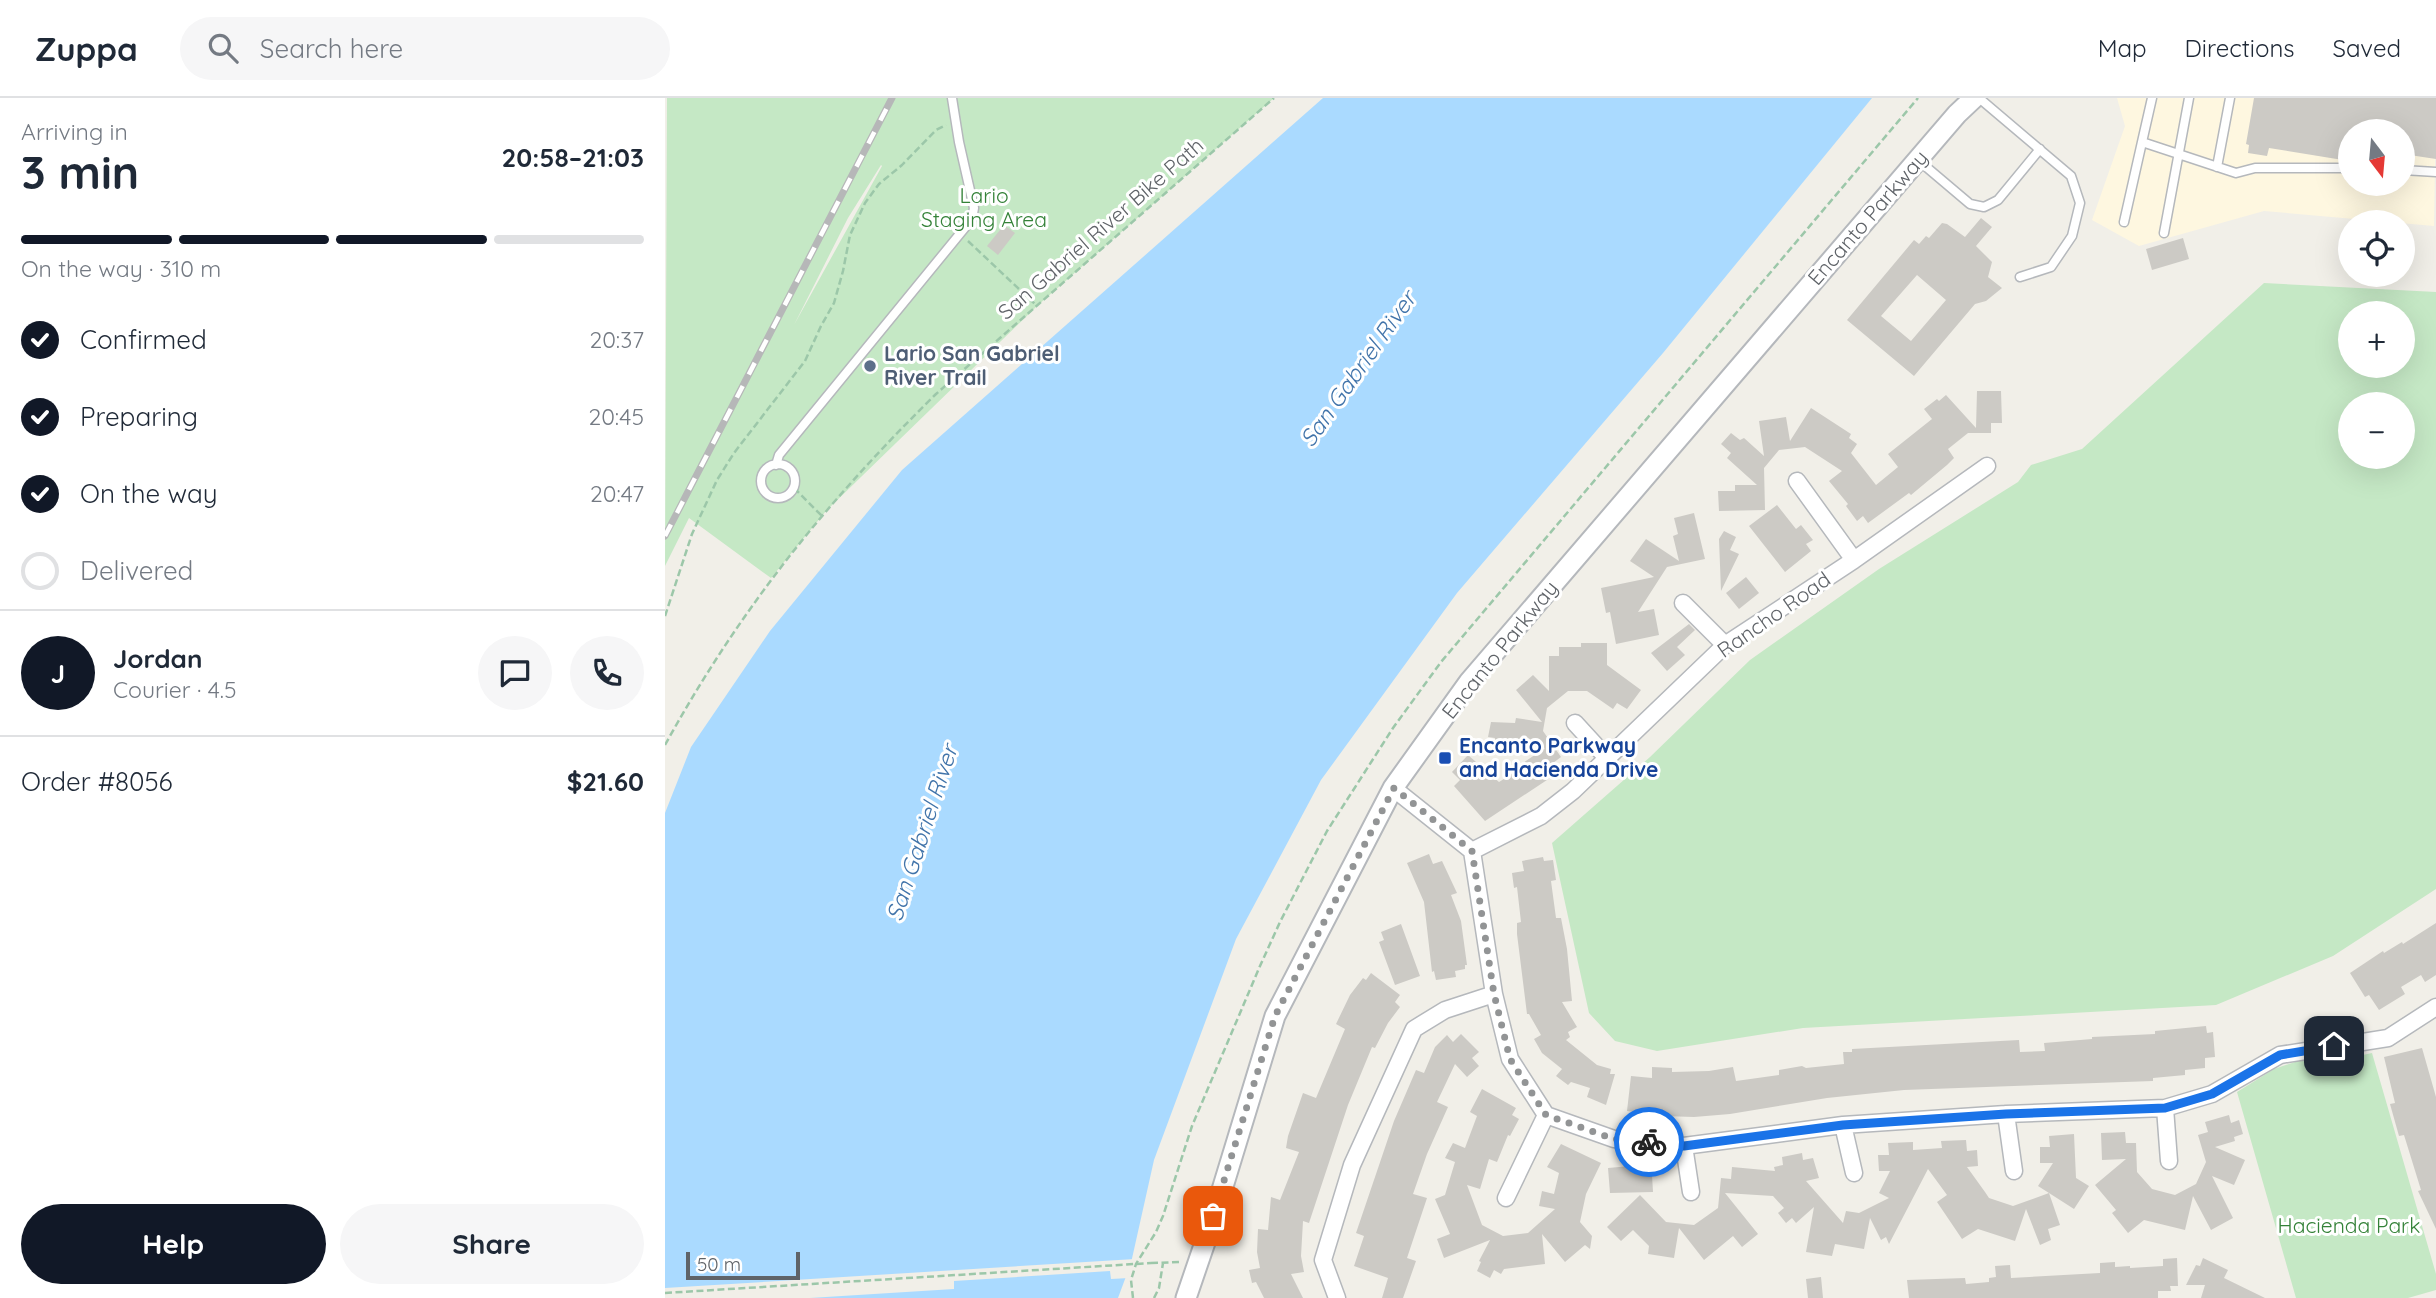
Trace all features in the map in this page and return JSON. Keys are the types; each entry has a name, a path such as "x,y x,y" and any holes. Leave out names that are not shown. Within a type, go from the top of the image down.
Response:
{"street":[{"name":"Encanto Parkway","path":"1186,1298 1275,1016 1394,788 1469,682 1918,160 1977,98"},
{"name":"Rancho Road","path":"1472,851 1541,816 1608,759 1725,645 1854,560 1987,466"},
{"path":"1797,481 1854,560"},
{"path":"1683,603 1725,645"},
{"path":"1575,723 1608,759"},
{"path":"1394,788 1472,851 1494,994 1510,1059 1546,1115 1614,1139 1684,1146 1843,1125 2006,1114 2165,1108 2212,1094 2280,1055 2388,1038 2436,1007"},
{"path":"1337,1298 1323,1261 1352,1165 1414,1029 1445,1010 1494,994"},
{"path":"2165,1108 2169,1161"},
{"path":"2006,1114 2014,1171"},
{"path":"1506,1198 1546,1115"},
{"path":"1843,1125 1854,1173"},
{"path":"1684,1146 1691,1192"}],"lane":[{"path":"776,465 779,455 972,219 974,208 952,98"},
{"path":"1977,98 2071,176 2080,203 2073,236 2051,267 2020,277"},
{"path":"2124,222 2152,98"},
{"path":"2164,233 2189,98"},
{"path":"2217,167 2230,98"},
{"path":"2142,142 2236,173 2255,168 2338,168"},
{"path":"1918,160 1970,204 1984,207 1998,200 2040,149"},
{"path":"2415,171 2436,172"},
{"path":"771,466 788,467 792,471 794,488 786,497 769,496 762,486 763,475 771,466"}],"path":[{"name":"San Gabriel River Bike Path","path":"665,745 707,670 754,600 877,453 936,394 1274,98"},
{"path":"665,615 692,534 717,480 734,453 805,361 834,303 850,235 865,203 879,184 936,130 955,122"},
{"path":"960,234 1037,306"},
{"path":"794,488 822,516"},
{"path":"665,1293 1163,1262 1159,1288 1154,1298"}],"shaded area":[{"path":"2117,98 2436,98 2434,226 2415,224 2415,210 2338,210 2338,218 2264,211 2139,246 2092,220 2125,126"}],"green space":[{"name":"Lario Staging Area","path":"667,98 1274,98 1037,306 826,511 771,578 689,518 665,566","holes":["882,166 794,325 848,218"]},
{"path":"2264,283 2436,292 2436,889 2333,956 2216,1005 1803,1028 1657,1051 1615,1041 1589,1013 1552,843 1650,757 1750,660 1879,569 2018,482 2031,465 2082,449"},
{"name":"Hacienda Park","path":"2372,1053 2436,1274 2436,1290 2408,1298 2296,1298 2237,1092 2274,1069 2301,1060 2349,1058"}],"water":[{"name":"San Gabriel River","path":"1323,98 1872,98 1663,353 1457,593 1321,780 1236,939 1154,1160 1131,1263 1118,1298 665,1298 665,813 691,747 770,631 902,470"}],"pier":[{"path":"1135,1259 1129,1278 1111,1279 1110,1271 954,1281 954,1289 810,1298 665,1298 665,1288"}],"building":[{"path":"2254,98 2436,98 2436,159 2415,156 2415,119 2338,119 2338,159 2269,148 2267,156 2248,153 2249,145 2246,144"},
{"path":"1981,218 1992,227 1976,246 1992,262 1988,277 2002,288 1986,301 1975,304 1914,376 1847,320 1914,240 1919,244 1926,236 1929,238 1942,223 1965,237","holes":["1917,275 1946,300 1911,341 1881,316"]},
{"path":"1004,225 1015,233 998,255 987,246"},
{"path":"2183,238 2189,259 2152,270 2146,249"},
{"path":"1977,391 2001,391 2002,423 1991,423 1991,433 1968,433 1948,449 1954,458 1947,465 1911,495 1909,493 1868,523 1863,516 1857,521 1846,506 1848,504 1829,481 1842,471 1805,447 1779,450 1764,468 1765,510 1719,511 1718,491 1735,491 1735,485 1757,485 1727,458 1731,453 1721,444 1731,433 1740,440 1744,438 1764,456 1759,421 1786,417 1790,441 1811,408 1851,434 1849,438 1857,444 1851,453 1876,485 1898,467 1888,454 1932,419 1924,409 1937,399 1939,401 1946,395 1976,428"},
{"path":"1777,505 1796,529 1801,525 1813,540 1806,544 1811,551 1785,572 1749,526"},
{"path":"1694,513 1705,559 1667,567 1638,612 1654,609 1659,635 1616,644 1610,612 1606,613 1601,588 1654,577 1630,561 1646,539 1679,561 1673,536 1678,534 1674,518"},
{"path":"1724,531 1736,537 1730,550 1739,554 1721,591 1719,539"},
{"path":"1746,577 1759,593 1739,609 1726,593"},
{"path":"1689,624 1695,630 1677,647 1685,655 1667,671 1651,653"},
{"path":"1581,643 1607,643 1607,665 1641,690 1627,709 1617,703 1613,709 1587,691 1568,691 1547,708 1543,731 1561,757 1553,763 1559,772 1485,821 1454,786 1460,780 1452,772 1468,755 1499,782 1525,766 1523,763 1545,748 1488,737 1491,722 1515,723 1516,718 1542,722 1516,690 1533,675 1549,691 1549,656 1559,656 1559,647 1581,647"},
{"path":"1429,854 1433,864 1442,861 1457,893 1451,895 1461,921 1467,965 1465,969 1455,971 1456,977 1436,980 1434,971 1432,972 1424,902 1407,863"},
{"path":"1543,857 1544,861 1553,860 1556,880 1551,881 1556,918 1561,918 1567,949 1572,1001 1562,1002 1577,1027 1568,1032 1570,1037 1566,1040 1597,1065 1611,1069 1610,1074 1615,1074 1606,1105 1587,1097 1590,1088 1571,1082 1568,1085 1556,1076 1562,1069 1542,1053 1534,1039 1541,1035 1527,1014 1517,934 1517,923 1521,922 1517,887 1514,888 1512,873 1524,871 1522,861"},
{"path":"2436,923 2436,975 2425,982 2421,975 2401,987 2405,994 2379,1010 2369,995 2365,997 2350,973 2383,951 2384,953 2402,942 2403,944"},
{"path":"1401,924 1420,976 1395,985 1379,942 1384,940 1381,932"},
{"path":"1371,973 1400,995 1395,1002 1400,1007 1375,1048 1372,1047 1348,1105 1309,1223 1303,1221 1301,1256 1304,1272 1291,1274 1303,1298 1264,1298 1256,1282 1252,1283 1249,1270 1260,1268 1257,1252 1258,1229 1268,1230 1271,1197 1280,1200 1299,1152 1286,1148 1288,1136 1303,1093 1316,1098 1345,1029 1336,1024 1350,995 1363,978 1366,980"},
{"path":"2206,1026 2207,1033 2213,1032 2215,1057 2205,1058 2205,1068 2185,1070 2185,1075 2153,1078 2153,1081 1904,1090 1694,1117 1627,1111 1631,1076 1652,1078 1652,1067 1672,1068 1672,1072 1733,1067 1736,1081 1779,1075 1779,1070 1802,1066 1806,1068 1844,1064 1843,1052 1852,1052 1852,1049 2019,1040 2020,1052 2045,1051 2044,1043 2092,1037 2155,1034 2155,1031"},
{"path":"1461,1034 1479,1052 1472,1058 1479,1066 1467,1077 1455,1064 1437,1102 1448,1107 1413,1194 1427,1198 1407,1258 1416,1261 1403,1298 1382,1298 1388,1278 1354,1266 1364,1236 1356,1233 1394,1121 1416,1070 1424,1073 1435,1047 1447,1035 1453,1042"},
{"path":"2422,1048 2436,1097 2436,1229 2418,1191 2421,1190 2404,1135 2399,1136 2390,1104 2395,1103 2384,1057"},
{"path":"1482,1089 1516,1108 1512,1115 1519,1119 1510,1136 1508,1135 1497,1162 1489,1159 1480,1189 1467,1185 1482,1225 1503,1236 1528,1233 1555,1209 1539,1206 1542,1191 1554,1194 1559,1173 1547,1167 1561,1144 1601,1163 1586,1194 1580,1222 1592,1236 1590,1249 1585,1245 1565,1262 1542,1234 1545,1264 1504,1269 1501,1274 1494,1270 1490,1278 1477,1271 1490,1240 1444,1258 1437,1239 1450,1234 1435,1199 1445,1195 1455,1162 1445,1158 1453,1143 1465,1148 1477,1116 1470,1112"},
{"path":"2229,1115 2231,1123 2239,1120 2243,1134 2234,1137 2235,1141 2215,1147 2245,1160 2234,1185 2212,1176 2233,1218 2211,1230 2193,1196 2185,1230 2144,1220 2128,1233 2112,1213 2116,1210 2095,1185 2126,1159 2102,1160 2101,1133 2125,1132 2126,1143 2136,1143 2137,1172 2152,1189 2175,1195 2196,1184 2206,1162 2198,1135 2208,1132 2205,1122"},
{"path":"2074,1134 2076,1178 2089,1186 2074,1209 2038,1186 2053,1163 2040,1163 2040,1147 2050,1147 2049,1136"},
{"path":"1966,1140 1967,1151 1977,1150 1978,1166 1967,1167 1989,1198 2013,1206 2049,1193 2060,1225 2048,1229 2051,1240 2040,1245 2026,1209 2015,1241 1978,1229 1962,1239 1937,1202 1947,1195 1928,1169 1889,1244 1886,1237 1881,1240 1870,1218 1864,1249 1835,1244 1832,1256 1806,1252 1814,1207 1796,1223 1792,1218 1786,1223 1778,1213 1784,1208 1773,1196 1725,1193 1758,1234 1742,1247 1733,1236 1704,1260 1679,1228 1674,1258 1648,1254 1649,1246 1633,1230 1621,1241 1607,1227 1640,1195 1666,1222 1694,1225 1718,1208 1721,1178 1731,1179 1732,1167 1775,1171 1774,1167 1783,1165 1782,1157 1802,1153 1803,1160 1813,1158 1819,1178 1806,1181 1843,1223 1846,1211 1859,1213 1889,1198 1879,1193 1890,1171 1879,1171 1878,1155 1889,1155 1888,1143 1913,1142 1913,1150 1942,1148 1941,1141"},
{"path":"1642,1165 1643,1176 1652,1175 1653,1192 1610,1193 1608,1168"},
{"path":"2177,1258 2178,1286 2170,1286 2171,1291 2158,1291 2158,1298 1909,1298 1907,1280 1965,1278 1966,1284 1989,1282 1989,1278 1996,1277 1995,1266 2010,1265 2011,1278 2100,1273 2100,1263 2115,1262 2115,1267 2130,1268 2163,1266 2163,1259"},
{"path":"2203,1258 2228,1270 2224,1278 2265,1298 2201,1298 2205,1285 2186,1285 2196,1265 2200,1266"},
{"path":"1821,1277 1823,1298 1808,1298 1806,1279"}],"railway":[{"path":"665,536 892,98"}],"way so far":[{"path":"1213,1216 1275,1016 1394,788 1472,851 1494,994 1510,1059 1546,1115 1614,1139 1649,1142"}],"place":[{"name":"Lario San Gabriel River Trail","path":"870,366"},
{"name":"Encanto Parkway and Hacienda Drive","path":"1445,758"}],"route":[{"path":"1649,1142 1684,1146 1843,1125 2006,1114 2165,1108 2212,1094 2280,1055 2334,1046"}]}
